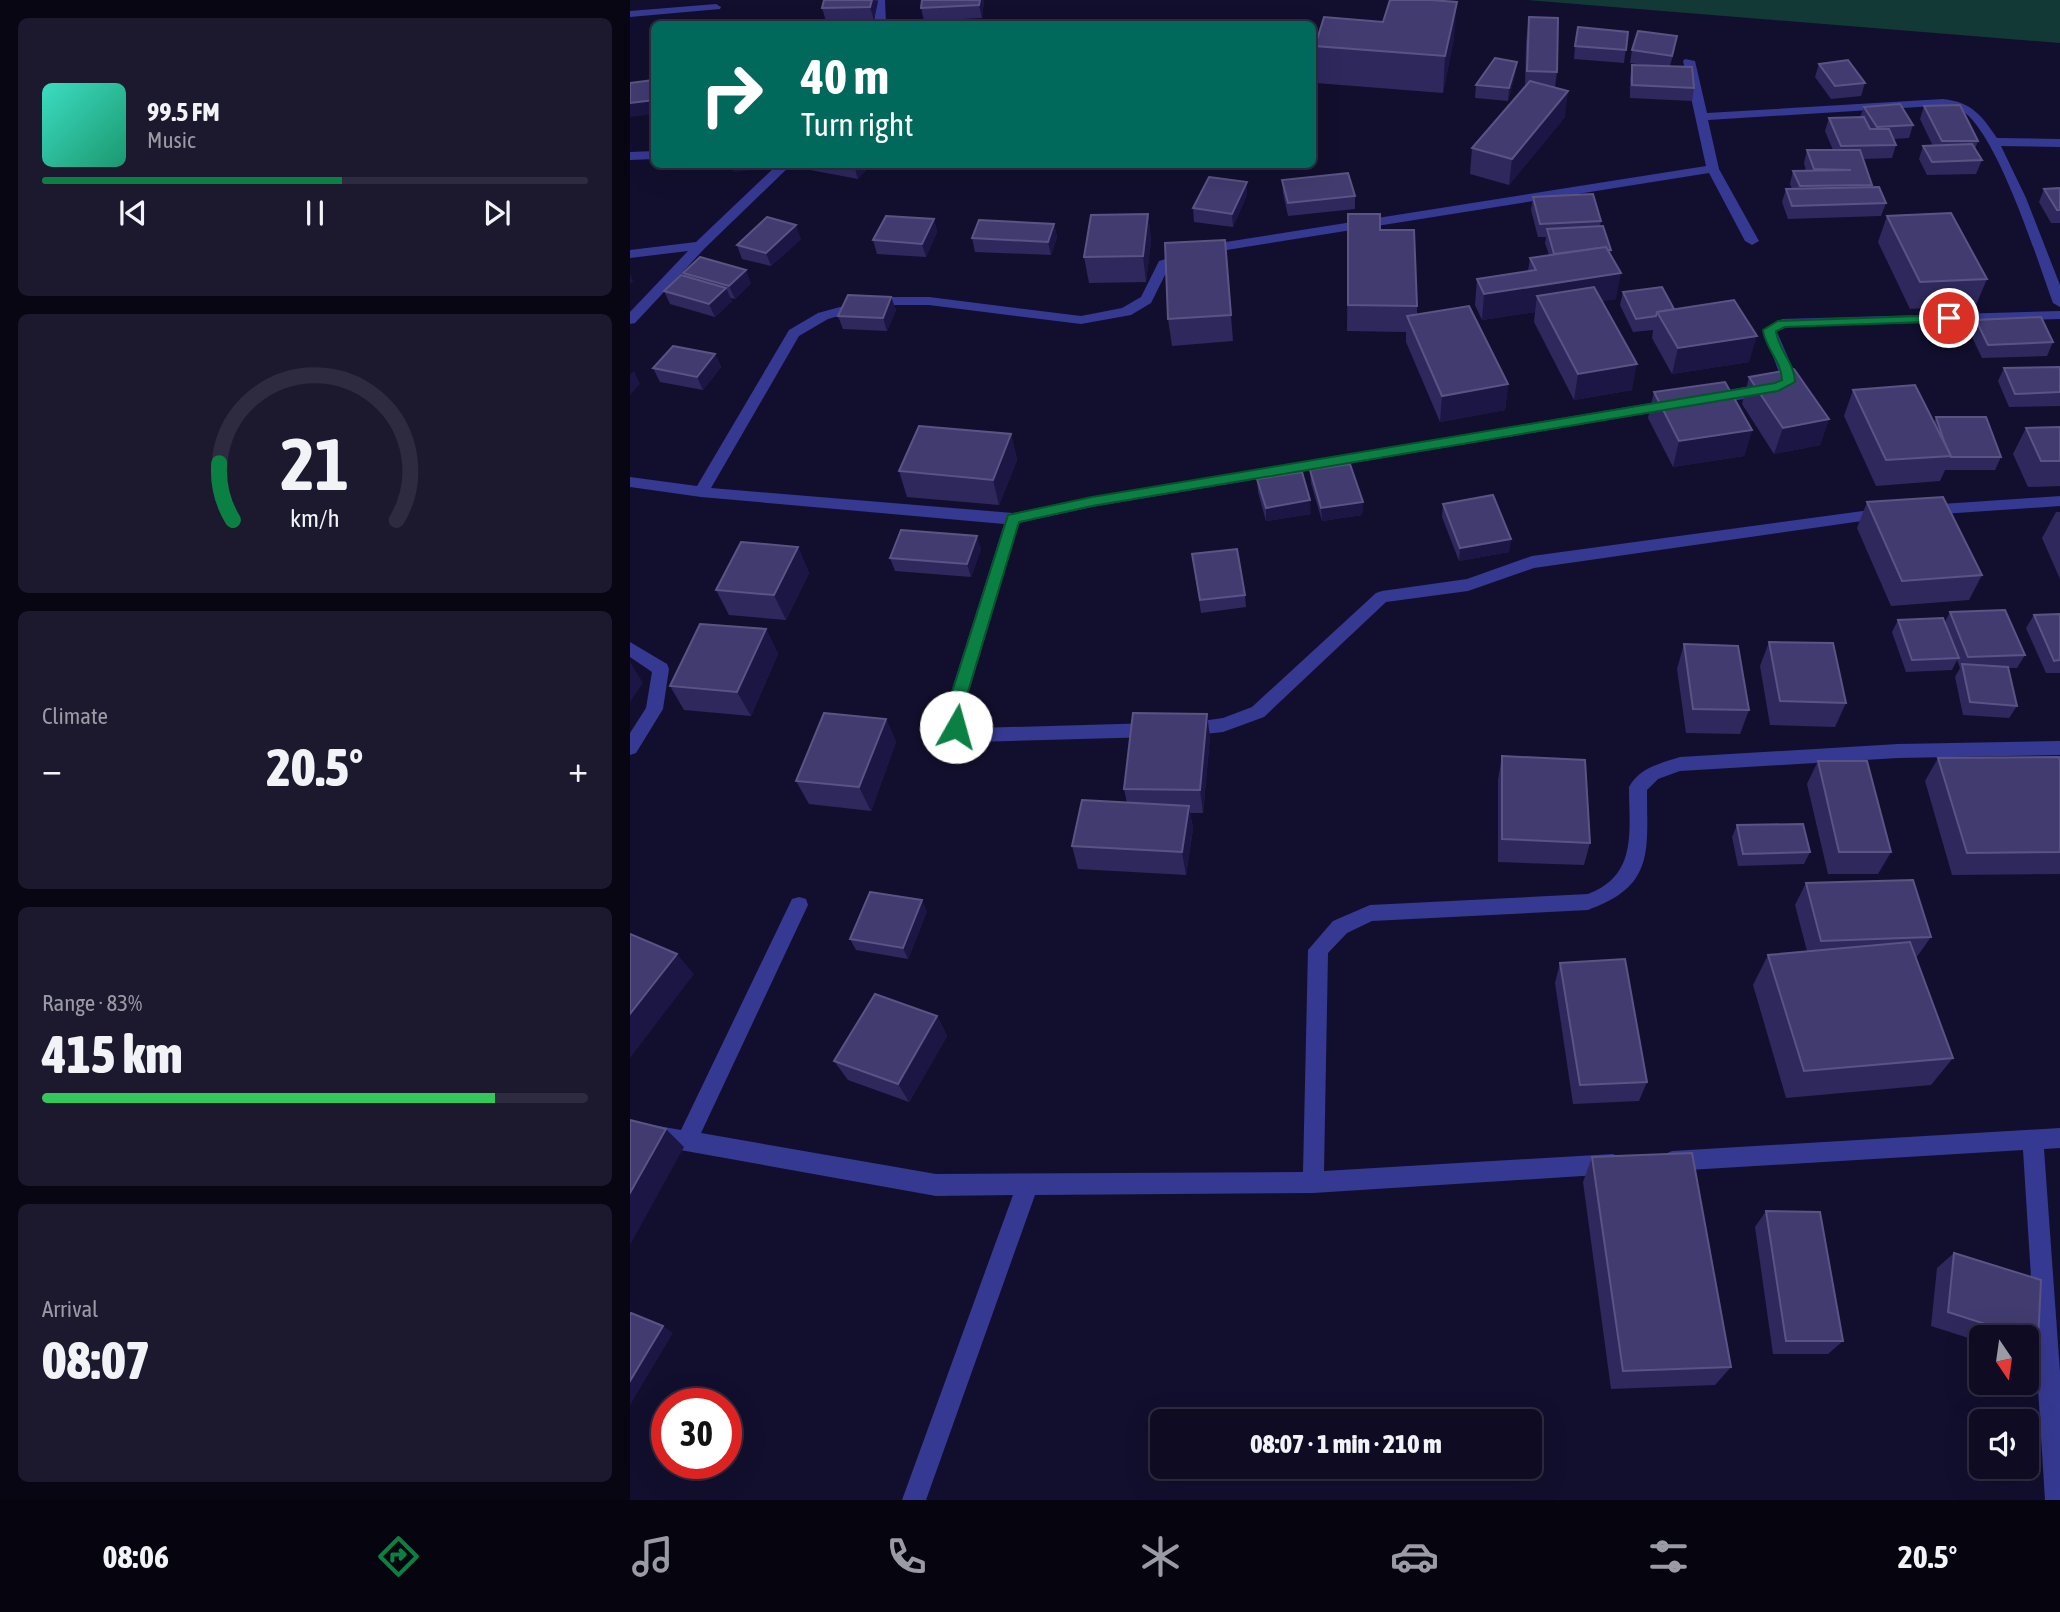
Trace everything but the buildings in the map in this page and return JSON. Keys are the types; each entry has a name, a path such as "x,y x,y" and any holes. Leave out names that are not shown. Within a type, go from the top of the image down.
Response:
{"street":[{"path":"880,0 881,21"},
{"path":"630,14 716,7"},
{"path":"1689,61 1713,169 1752,241"},
{"path":"1702,117 1950,103 1968,109 1996,142 2060,303"},
{"path":"1996,142 2060,143"},
{"path":"630,156 651,155"},
{"path":"630,320 699,245 782,168"},
{"path":"701,492 794,333 823,316 877,301 929,301 1081,320 1126,312 1146,300 1164,264 1213,248 1713,169"},
{"path":"630,254 699,245"},
{"path":"630,482 701,492 1013,519 1092,502 1778,387 1788,382 1789,372 1771,340 1770,330 1782,323 2060,315"},
{"path":"1013,519 956,705 956,727 975,735 1214,728 1241,720 1258,712 1382,597 1468,585 1532,562 1852,516 2060,501"},
{"path":"630,648 661,669 654,709 630,748"},
{"path":"1313,1182 1318,950 1340,927 1370,913 1588,902 1606,898 1623,887 1636,860 1638,787 1652,774 1680,764 1898,751 2060,748"},
{"path":"687,1141 799,905"},
{"path":"630,1131 936,1185 1313,1182 2060,1138"},
{"path":"2033,1140 2057,1500"},
{"path":"914,1500 1028,1184"}],"green space":[{"path":"1527,0 2060,0 2060,43"}],"route":[{"path":"956,727 956,705 1013,519 1092,502 1778,387 1788,382 1789,372 1771,340 1770,330 1782,323 1949,318"}]}
